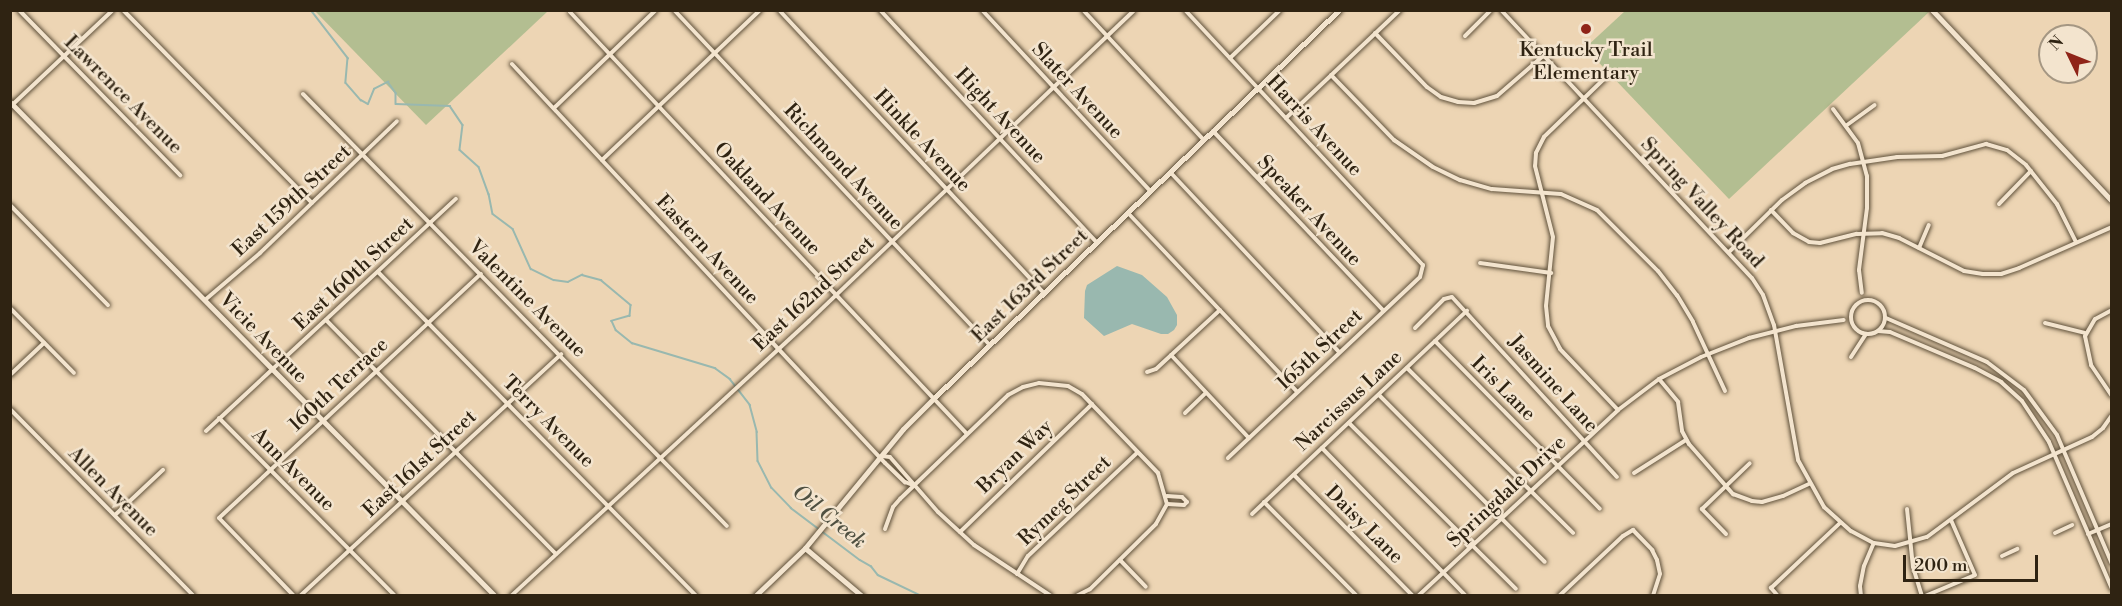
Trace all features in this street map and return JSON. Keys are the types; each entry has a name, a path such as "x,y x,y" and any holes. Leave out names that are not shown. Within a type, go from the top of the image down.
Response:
{"street":[{"name":"Lawrence Avenue","path":"19,10 180,175"},
{"path":"11,104 113,10"},
{"path":"123,10 312,203"},
{"path":"554,108 656,10"},
{"name":"Richmond Avenue","path":"674,10 990,345"},
{"path":"602,160 760,10"},
{"name":"Hinkle Avenue","path":"779,10 1044,293"},
{"name":"Hight Avenue","path":"880,10 1097,243"},
{"name":"Slater Avenue","path":"982,10 1151,192"},
{"path":"1083,10 1204,140"},
{"name":"East 162nd Street","path":"511,596 836,295 1134,10"},
{"name":"Harris Avenue","path":"1185,10 1420,261"},
{"path":"1271,10 1275,15"},
{"path":"1230,58 1280,10"},
{"name":"East 163rd Street","path":"755,596 805,548 881,456 934,398 1339,10"},
{"path":"1286,118 1400,10"},
{"path":"1465,36 1491,10"},
{"name":"Spring Valley Road","path":"1501,10 1729,252 1758,286 1775,330 1794,448 1809,484 1824,507 1840,523 1874,543 1894,546 1910,544 1937,532 2003,479 2092,437 2103,428 2112,415"},
{"path":"1932,10 2112,201"},
{"name":"Oakland Avenue","path":"570,12 967,434"},
{"path":"1375,33 1427,87 1441,97 1458,102 1474,103 1497,96 1543,56"},
{"name":"Eastern Avenue","path":"512,64 881,456 890,457 910,478 913,485 960,532 995,561 1051,596"},
{"path":"1331,75 1394,140 1433,167 1485,187 1572,197 1597,210 1669,285 1693,322 1725,391"},
{"path":"1605,78 1544,137 1538,147 1535,166 1551,225 1551,273 1546,309 1548,326 1555,341 1618,410"},
{"name":"Valentine Avenue","path":"303,94 662,456 727,526"},
{"name":"Vicie Avenue","path":"11,104 495,596"},
{"path":"1847,125 1875,105"},
{"path":"1833,109 1847,125 1857,143 1864,162 1868,188 1859,270 1862,294 1858,304 1844,320 1866,334"},
{"name":"East 159th Street","path":"205,300 312,203 397,121"},
{"name":"Speaker Avenue","path":"1213,131 1384,311"},
{"path":"1729,252 1771,210 1815,177 1840,166 1897,157 1942,156 1986,144 2014,154 2031,171 2057,204 2076,243"},
{"path":"1999,204 2031,171"},
{"path":"1171,173 1339,352"},
{"name":"East 160th Street","path":"206,431 456,200"},
{"path":"10,205 108,305"},
{"path":"1771,210 1793,233 1809,242 1820,243 1864,233 1891,235 1964,271 1993,275 2037,262 2112,227"},
{"path":"1128,213 1297,392"},
{"path":"1919,248 1929,225"},
{"name":"165th Street","path":"1228,458 1420,277 1423,269 1420,261"},
{"path":"1480,263 1551,273"},
{"name":"Terry Avenue","path":"378,272 696,596"},
{"name":"160th Terrace","path":"294,596 219,518 481,274"},
{"path":"1862,294 1883,309 1886,318 1996,368 2015,381 2038,406 2064,449 2112,564"},
{"path":"1415,328 1449,297 1452,297 1467,311"},
{"path":"1858,304 1873,301"},
{"path":"10,308 74,373"},
{"path":"1147,372 1156,369 1220,309"},
{"path":"2112,310 2095,319 2085,333 2091,365 2112,396"},
{"name":"Narcissus Lane","path":"1252,514 1467,311"},
{"name":"Jasmine Lane","path":"1467,311 1617,477"},
{"path":"1851,314 1853,326"},
{"path":"1878,331 1886,318"},
{"path":"326,320 556,554"},
{"name":"Springdale Drive","path":"1415,596 1618,410 1659,380 1708,354 1775,330 1844,320"},
{"path":"2046,323 2085,333"},
{"path":"1851,357 1866,334 1878,331 1890,332 1990,376 2012,391 2029,410 2054,453 2112,589"},
{"name":"Iris Lane","path":"1435,341 1600,509"},
{"path":"10,375 44,343"},
{"name":"East 161st Street","path":"300,596 561,354"},
{"path":"1171,355 1249,438"},
{"path":"1407,368 1573,533"},
{"path":"1990,376 1996,368"},
{"path":"1659,380 1678,402 1682,431 1686,440 1726,486 1743,499 1762,502 1783,496 1809,484"},
{"path":"885,529 893,507 913,485 1008,395 1023,387 1039,383 1068,386 1092,404 1158,473 1167,496 1167,504 1156,524 1090,589 1076,596"},
{"path":"1185,412 1206,393"},
{"path":"1379,395 1545,562"},
{"name":"Bryan Way","path":"960,532 1092,404"},
{"name":"Allen Avenue","path":"10,409 194,596"},
{"name":"Ann Avenue","path":"219,418 271,468 395,596"},
{"path":"1349,423 1516,589"},
{"path":"1634,473 1686,440"},
{"path":"1322,448 1466,596"},
{"name":"Rymeg Street","path":"1017,574 1028,556 1138,452"},
{"path":"1726,534 1702,509 1750,463"},
{"path":"115,515 163,470"},
{"name":"Daisy Lane","path":"1294,475 1415,596"},
{"path":"1167,496 1182,497 1187,502 1184,505 1167,504"},
{"path":"1264,502 1357,596"},
{"path":"1907,509 1913,567 1923,596 1975,575 1951,520"},
{"path":"1778,596 1771,588 1840,523"},
{"path":"2088,534 2112,524"},
{"path":"2055,533 2072,525"},
{"path":"1559,596 1629,531 1633,530 1652,550 1657,560 1660,574 1653,596"},
{"path":"1861,596 1864,566 1874,543"},
{"path":"805,548 862,596"},
{"path":"2002,556 2018,549"},
{"path":"1120,560 1146,587"}],"green space":[{"path":"315,11 548,11 426,125"},
{"path":"1625,11 1929,12 1729,199 1585,48"}],"water":[{"path":"1117,266 1142,275 1167,297 1177,315 1177,325 1174,330 1168,334 1161,334 1132,324 1104,336 1084,318 1087,285"}],"waterway":[{"name":"Oil Creek","path":"311,10 348,58 346,83 361,100 368,104 374,89 388,82 396,93 396,104 450,106 463,125 460,150 479,167 489,194 493,214 513,229 531,269 554,280 568,282 582,275 601,280 631,305 630,316 612,321 616,330 632,343 715,368 730,379 750,405 757,432 758,461 772,488 791,508 871,566 878,575 922,596"}],"place":[{"name":"Kentucky Trail Elementary","path":"1586,29"}]}
